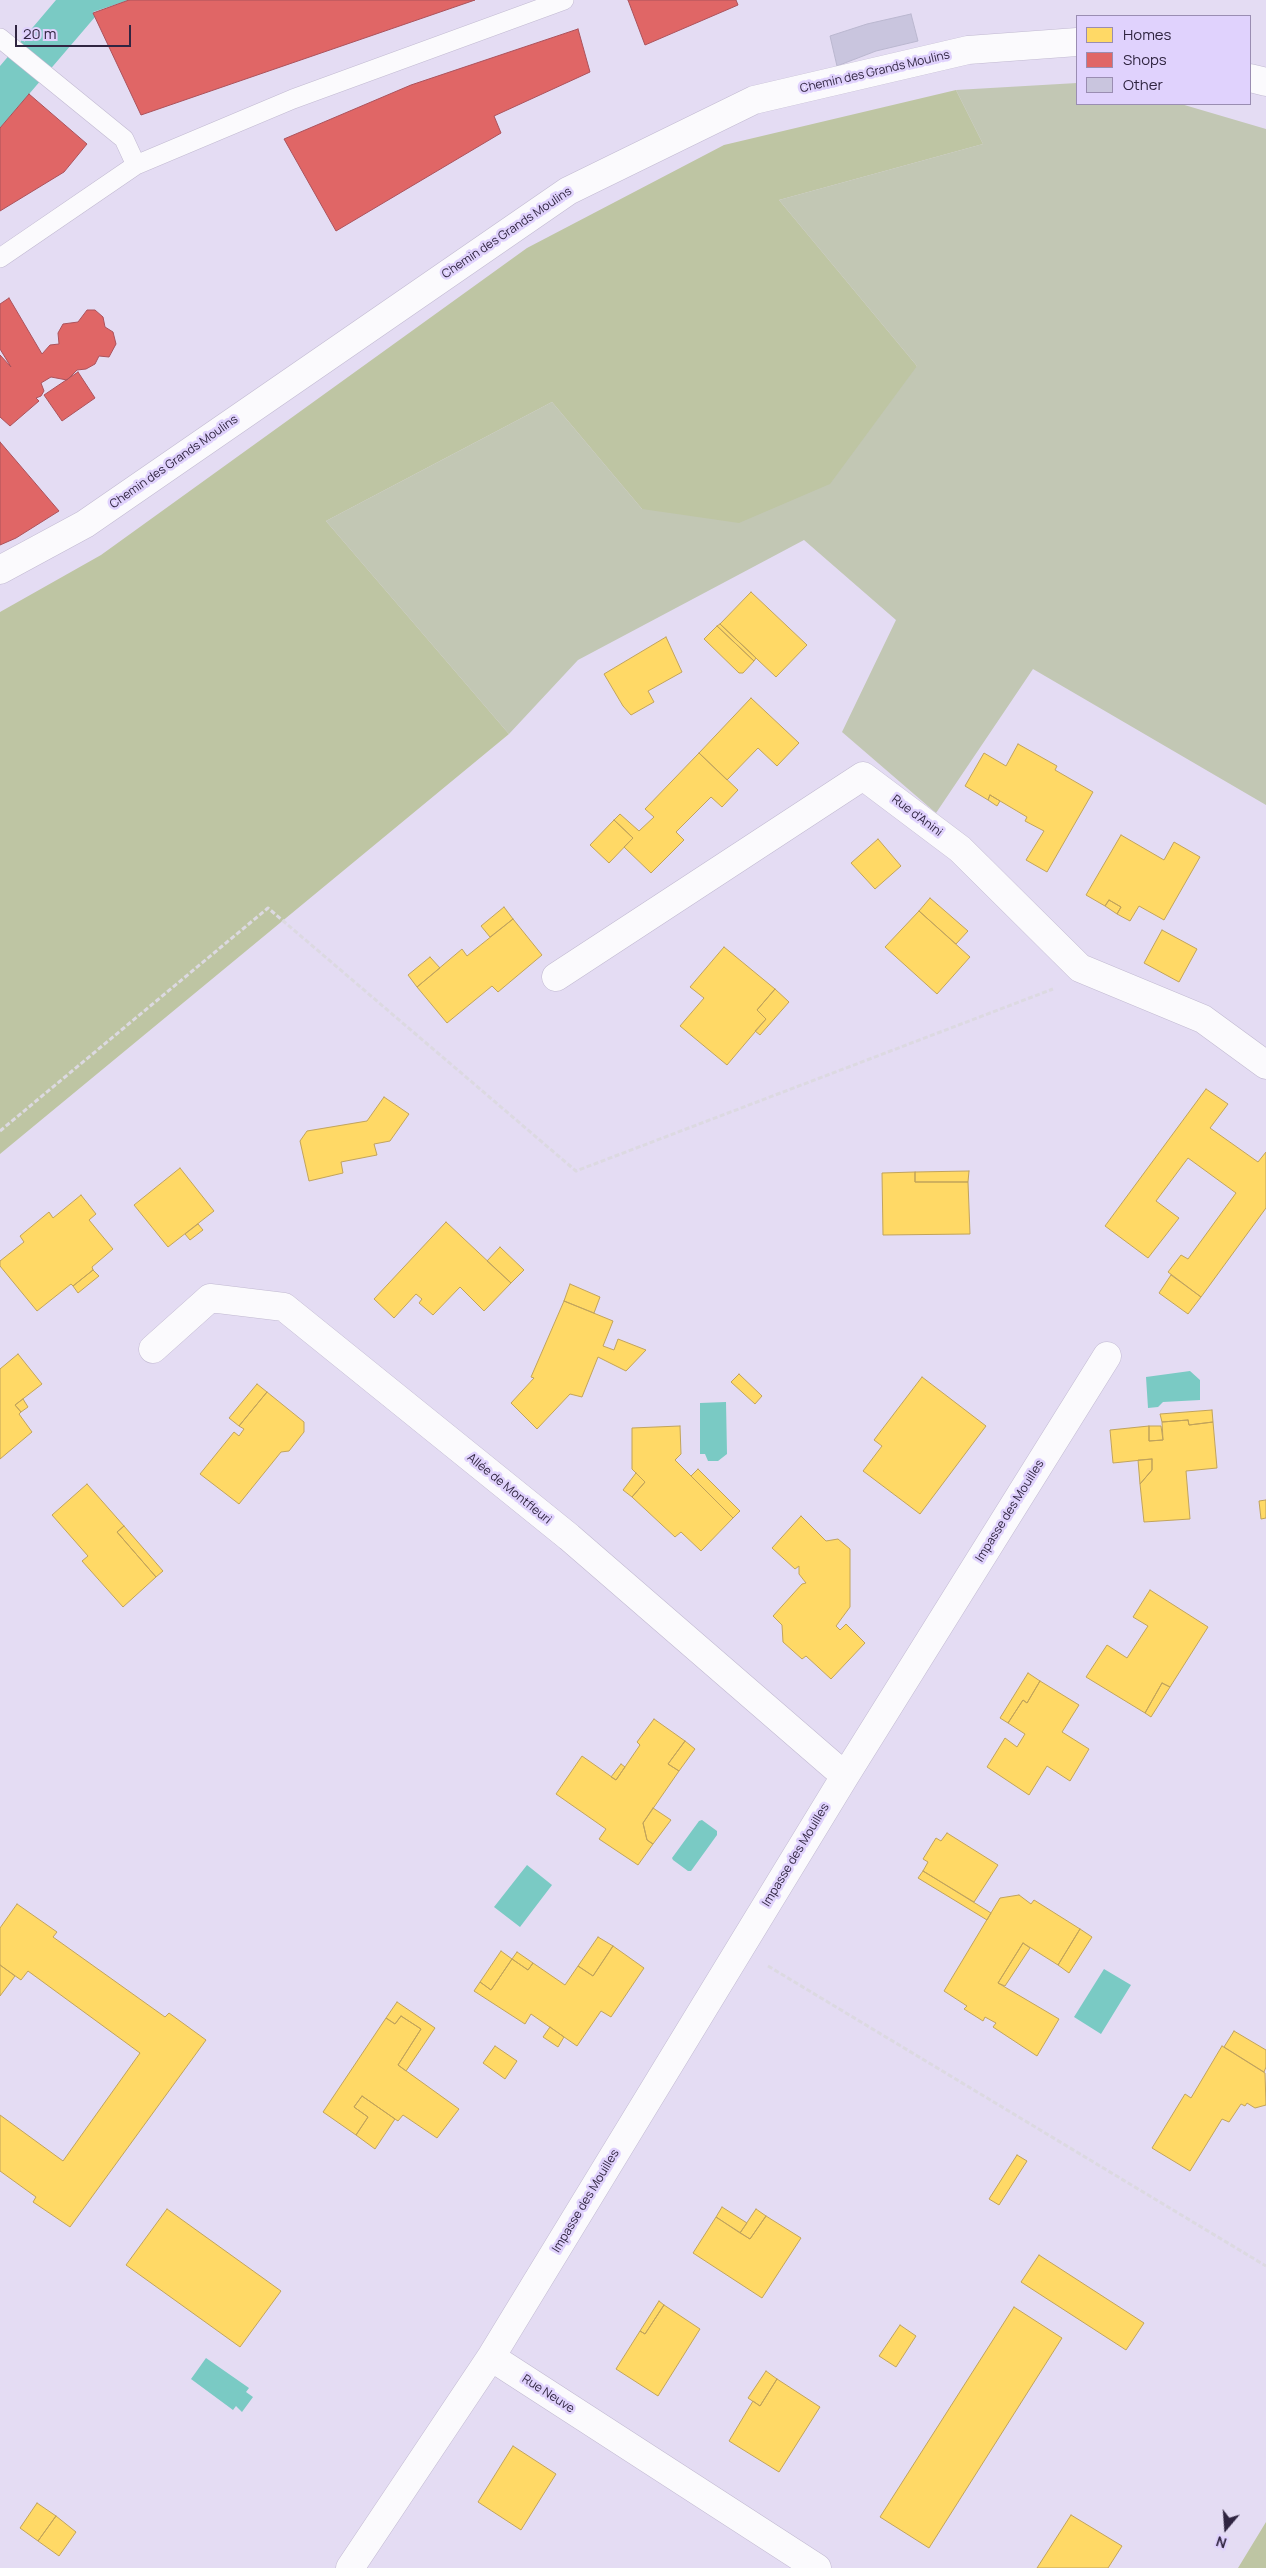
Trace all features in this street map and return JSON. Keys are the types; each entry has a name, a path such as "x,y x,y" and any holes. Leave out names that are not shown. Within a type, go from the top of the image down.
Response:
{"street":[{"name":"Chemin des Grands Moulins","path":"0,570 85,524 390,312 576,186 754,100 968,50 1076,42"},
{"path":"1251,78 1266,82"},
{"name":"Rue d'Anini","path":"556,976 863,776 960,849 1080,968 1203,1019 1266,1065"},
{"name":"Allée de Montfleuri","path":"152,1349 210,1298 284,1307 568,1537 845,1776"},
{"name":"Impasse des Mouilles","path":"491,2357 845,1776 1107,1356"},
{"path":"350,2568 491,2357"},
{"name":"Rue Neuve","path":"491,2357 817,2568"}],"lane":[{"path":"0,258 136,165 293,99 564,0"},
{"path":"0,38 51,77 124,139 136,165"}],"path":[{"path":"0,1131 268,908 576,1171 1052,990 1080,968"},
{"path":"739,1949 1266,2266"}],"shaded area":[{"path":"56,0 129,0 93,12 95,17 0,128 0,66"},
{"path":"1076,83 1076,105 1184,105 1266,129 1266,805 1033,669 936,813 842,732 896,620 804,540 578,660 509,734 326,521 552,402 642,509 917,366 779,200 983,144 956,90"},
{"path":"956,90 983,144 779,200 917,366 830,484 739,523 642,509 552,402 326,521 509,734 0,1154 0,612 101,555 527,248 724,145"},
{"path":"1190,1371 1200,1380 1200,1400 1163,1402 1158,1407 1148,1408 1146,1377"},
{"path":"726,1402 727,1454 718,1461 708,1461 705,1454 700,1454 700,1403"},
{"path":"702,1820 717,1831 717,1835 691,1871 688,1871 672,1858 699,1821"},
{"path":"527,1865 552,1885 520,1927 494,1907"},
{"path":"1104,1969 1131,1985 1101,2034 1074,2017"},
{"path":"206,2358 249,2388 246,2392 253,2397 242,2412 236,2406 233,2410 191,2379"},
{"path":"1266,2522 1266,2568 1238,2568"}],"building: Homes":[{"path":"751,592 807,645 776,677 720,624"},
{"path":"720,624 756,658 754,661 717,626"},
{"path":"717,626 754,661 743,673 739,673 704,639"},
{"path":"666,637 682,672 648,691 654,702 631,715 623,706 604,674"},
{"path":"751,698 799,743 777,766 758,748 727,780 699,753"},
{"path":"1018,744 1057,766 1055,770 1093,792 1047,872 1026,860 1044,831 1025,821 1027,817 990,795 988,800 965,786 984,753 1006,766"},
{"path":"699,753 738,790 722,807 711,797 676,832 684,840 651,873 624,847 633,838 614,820 620,814 639,831 654,817 645,809"},
{"path":"990,795 1000,801 997,806 988,800"},
{"path":"614,820 633,838 609,863 590,845"},
{"path":"1121,835 1164,860 1174,842 1200,857 1164,920 1139,906 1130,921 1117,914 1121,907 1109,900 1105,906 1086,895"},
{"path":"878,839 901,866 875,889 851,863"},
{"path":"930,898 968,931 956,944 919,911"},
{"path":"1109,900 1121,907 1117,914 1105,906"},
{"path":"504,907 513,919 490,937 481,926"},
{"path":"919,911 970,957 937,994 885,947"},
{"path":"513,919 542,955 498,992 492,986 447,1023 417,987 462,949 467,956"},
{"path":"1162,930 1197,949 1179,982 1144,963"},
{"path":"724,947 775,989 757,1010 766,1019 727,1065 680,1026 704,998 690,987"},
{"path":"430,957 440,968 417,987 408,975"},
{"path":"775,989 789,1002 760,1035 755,1031 766,1019 757,1010"},
{"path":"1206,1089 1228,1104 1210,1128 1258,1162 1266,1152 1266,1208 1201,1297 1168,1272 1181,1255 1188,1259 1236,1193 1188,1158 1156,1201 1179,1218 1148,1258 1105,1226"},
{"path":"384,1097 409,1114 390,1141 374,1144 377,1155 341,1162 343,1173 309,1181 300,1141 307,1131 367,1121"},
{"path":"180,1168 214,1211 168,1247 134,1205"},
{"path":"969,1171 968,1182 915,1182 915,1172"},
{"path":"915,1172 915,1182 968,1182 970,1234 883,1235 882,1173"},
{"path":"81,1195 96,1214 89,1220 113,1249 92,1267 93,1270 73,1286 71,1284 37,1311 0,1266 0,1261 24,1242 20,1236 49,1212 53,1218"},
{"path":"446,1222 511,1283 484,1311 460,1287 433,1315 419,1303 422,1299 416,1294 394,1318 374,1299"},
{"path":"198,1224 203,1230 190,1240 185,1234"},
{"path":"500,1247 524,1270 511,1283 487,1261"},
{"path":"93,1270 99,1276 78,1293 73,1286"},
{"path":"1171,1275 1201,1297 1188,1314 1159,1293"},
{"path":"570,1284 600,1297 594,1313 564,1301"},
{"path":"564,1301 613,1321 603,1346 614,1350 618,1339 646,1350 626,1371 598,1357 582,1397 570,1394 537,1429 511,1403 534,1378 531,1377"},
{"path":"18,1354 42,1384 15,1405 32,1432 0,1459 0,1369"},
{"path":"739,1374 762,1396 755,1404 731,1382"},
{"path":"922,1377 986,1426 920,1514 863,1471 882,1446 874,1440"},
{"path":"257,1384 267,1392 239,1426 229,1418"},
{"path":"267,1392 304,1422 304,1432 289,1451 281,1452 239,1504 200,1474 234,1432 239,1436 244,1429 239,1426"},
{"path":"23,1399 28,1407 21,1412 15,1405"},
{"path":"1212,1410 1213,1422 1189,1425 1188,1420 1162,1422 1160,1414"},
{"path":"1188,1420 1189,1425 1213,1422 1217,1468 1186,1471 1190,1519 1144,1522 1140,1484 1152,1470 1152,1459 1113,1463 1110,1430 1149,1426 1149,1441 1163,1440 1162,1422"},
{"path":"680,1426 681,1454 675,1460 733,1518 701,1551 681,1532 675,1537 632,1497 645,1482 632,1469 632,1428"},
{"path":"1149,1426 1161,1426 1163,1440 1149,1441"},
{"path":"1152,1459 1152,1470 1140,1484 1138,1460"},
{"path":"698,1469 740,1511 733,1518 691,1476"},
{"path":"636,1473 645,1482 632,1497 623,1490"},
{"path":"87,1484 124,1526 117,1532 156,1577 123,1607 82,1561 88,1556 52,1515"},
{"path":"1266,1500 1266,1518 1261,1519 1259,1501"},
{"path":"801,1516 826,1541 838,1539 850,1549 850,1607 836,1626 840,1630 846,1624 865,1643 831,1679 806,1656 802,1659 783,1642 782,1625 773,1616 802,1584 806,1583 799,1574 799,1566 795,1569 772,1548"},
{"path":"124,1526 163,1571 156,1577 117,1532"},
{"path":"1150,1590 1208,1627 1170,1687 1162,1683 1145,1713 1086,1677 1107,1645 1127,1658 1148,1626 1133,1617"},
{"path":"1028,1673 1040,1681 1027,1703 1023,1700 1008,1723 1000,1718"},
{"path":"1040,1681 1079,1705 1062,1732 1089,1749 1070,1781 1047,1766 1029,1795 987,1767 1005,1738 1017,1747 1025,1734 1008,1723 1023,1700 1027,1703"},
{"path":"1162,1683 1170,1687 1151,1717 1145,1713"},
{"path":"654,1719 685,1741 668,1764 679,1771 643,1823 647,1840 653,1844 638,1865 599,1839 606,1829 556,1794 582,1756 616,1780 640,1745 637,1742"},
{"path":"685,1741 695,1749 679,1771 668,1764"},
{"path":"621,1764 625,1767 616,1780 611,1777"},
{"path":"653,1808 671,1820 653,1844 647,1840 643,1823"},
{"path":"947,1833 998,1865 974,1902 923,1871 928,1862 923,1859 936,1838 941,1841"},
{"path":"923,1871 991,1913 987,1920 918,1878"},
{"path":"1019,1895 1031,1904 1034,1900 1080,1929 1058,1965 1023,1943 998,1983 1059,2019 1037,2056 993,2027 996,2023 985,2017 983,2021 964,2009 967,2006 944,1991 1000,1898"},
{"path":"17,1904 57,1932 53,1937 165,2017 169,2013 206,2040 70,2227 33,2202 36,2197 0,2171 0,2115 63,2161 140,2053 28,1971 21,1980 0,1965 0,1928"},
{"path":"1080,1929 1092,1937 1069,1973 1058,1965"},
{"path":"598,1937 613,1946 593,1976 578,1966"},
{"path":"1023,1943 1030,1948 1005,1986 998,1983"},
{"path":"613,1946 644,1968 611,2017 601,2011 577,2046 531,2014 525,2024 474,1991 480,1982 491,1990 512,1959 528,1970 533,1963 565,1985 578,1966 593,1976"},
{"path":"501,1951 512,1959 491,1990 480,1982"},
{"path":"517,1952 533,1963 528,1970 512,1959"},
{"path":"0,1965 15,1976 0,1996"},
{"path":"397,2002 435,2028 406,2071 398,2065 421,2029 401,2016 395,2024 386,2018"},
{"path":"401,2016 421,2029 398,2065 459,2109 437,2138 403,2115 398,2121 362,2096 354,2107 368,2117 356,2135 323,2112 386,2018 395,2024"},
{"path":"550,2027 564,2037 558,2047 543,2037"},
{"path":"1234,2031 1266,2050 1266,2067 1264,2072 1224,2047"},
{"path":"495,2046 517,2061 505,2079 483,2063"},
{"path":"1222,2046 1265,2073 1266,2105 1255,2108 1247,2103 1245,2106 1241,2104 1229,2122 1222,2119 1190,2171 1152,2148 1185,2094 1191,2098"},
{"path":"362,2096 395,2119 375,2149 356,2135 368,2117 354,2107"},
{"path":"1017,2155 1027,2161 999,2205 989,2199"},
{"path":"722,2207 747,2223 740,2233 716,2217"},
{"path":"167,2209 281,2291 240,2347 126,2265"},
{"path":"756,2209 766,2216 750,2239 740,2233"},
{"path":"766,2216 801,2238 762,2298 693,2253 716,2217 750,2239"},
{"path":"1039,2255 1144,2323 1126,2350 1021,2282"},
{"path":"659,2301 664,2305 645,2334 640,2331"},
{"path":"664,2305 700,2329 658,2396 616,2369 640,2331 645,2334"},
{"path":"1014,2307 1062,2338 929,2548 880,2517"},
{"path":"900,2325 916,2336 896,2367 879,2356"},
{"path":"766,2371 777,2379 760,2406 748,2398"},
{"path":"777,2379 820,2407 779,2472 729,2441 753,2401 760,2406"},
{"path":"513,2446 556,2474 521,2530 478,2502"},
{"path":"37,2503 56,2516 38,2541 20,2528"},
{"path":"1071,2515 1122,2546 1108,2568 1037,2568"},
{"path":"56,2516 76,2532 59,2556 38,2541"}],"building: Shops":[{"path":"129,0 475,0 141,115 93,13"},
{"path":"628,0 736,0 738,5 645,45"},
{"path":"578,29 590,72 494,116 501,133 336,231 284,139 411,85"},
{"path":"29,94 87,144 64,172 0,211 0,128"},
{"path":"9,298 42,354 50,345 59,344 58,333 63,324 78,322 87,310 95,310 103,317 105,327 113,332 116,344 109,357 99,356 95,364 86,369 77,370 67,380 51,377 41,383 44,391 41,396 36,398 39,401 10,426 0,417 0,355 11,367 0,349 0,304"},
{"path":"78,372 95,398 62,421 44,395"},
{"path":"0,442 59,511 16,538 0,545"}],"building: Other":[{"path":"911,14 918,41 876,51 837,66 830,36 867,24"}]}
